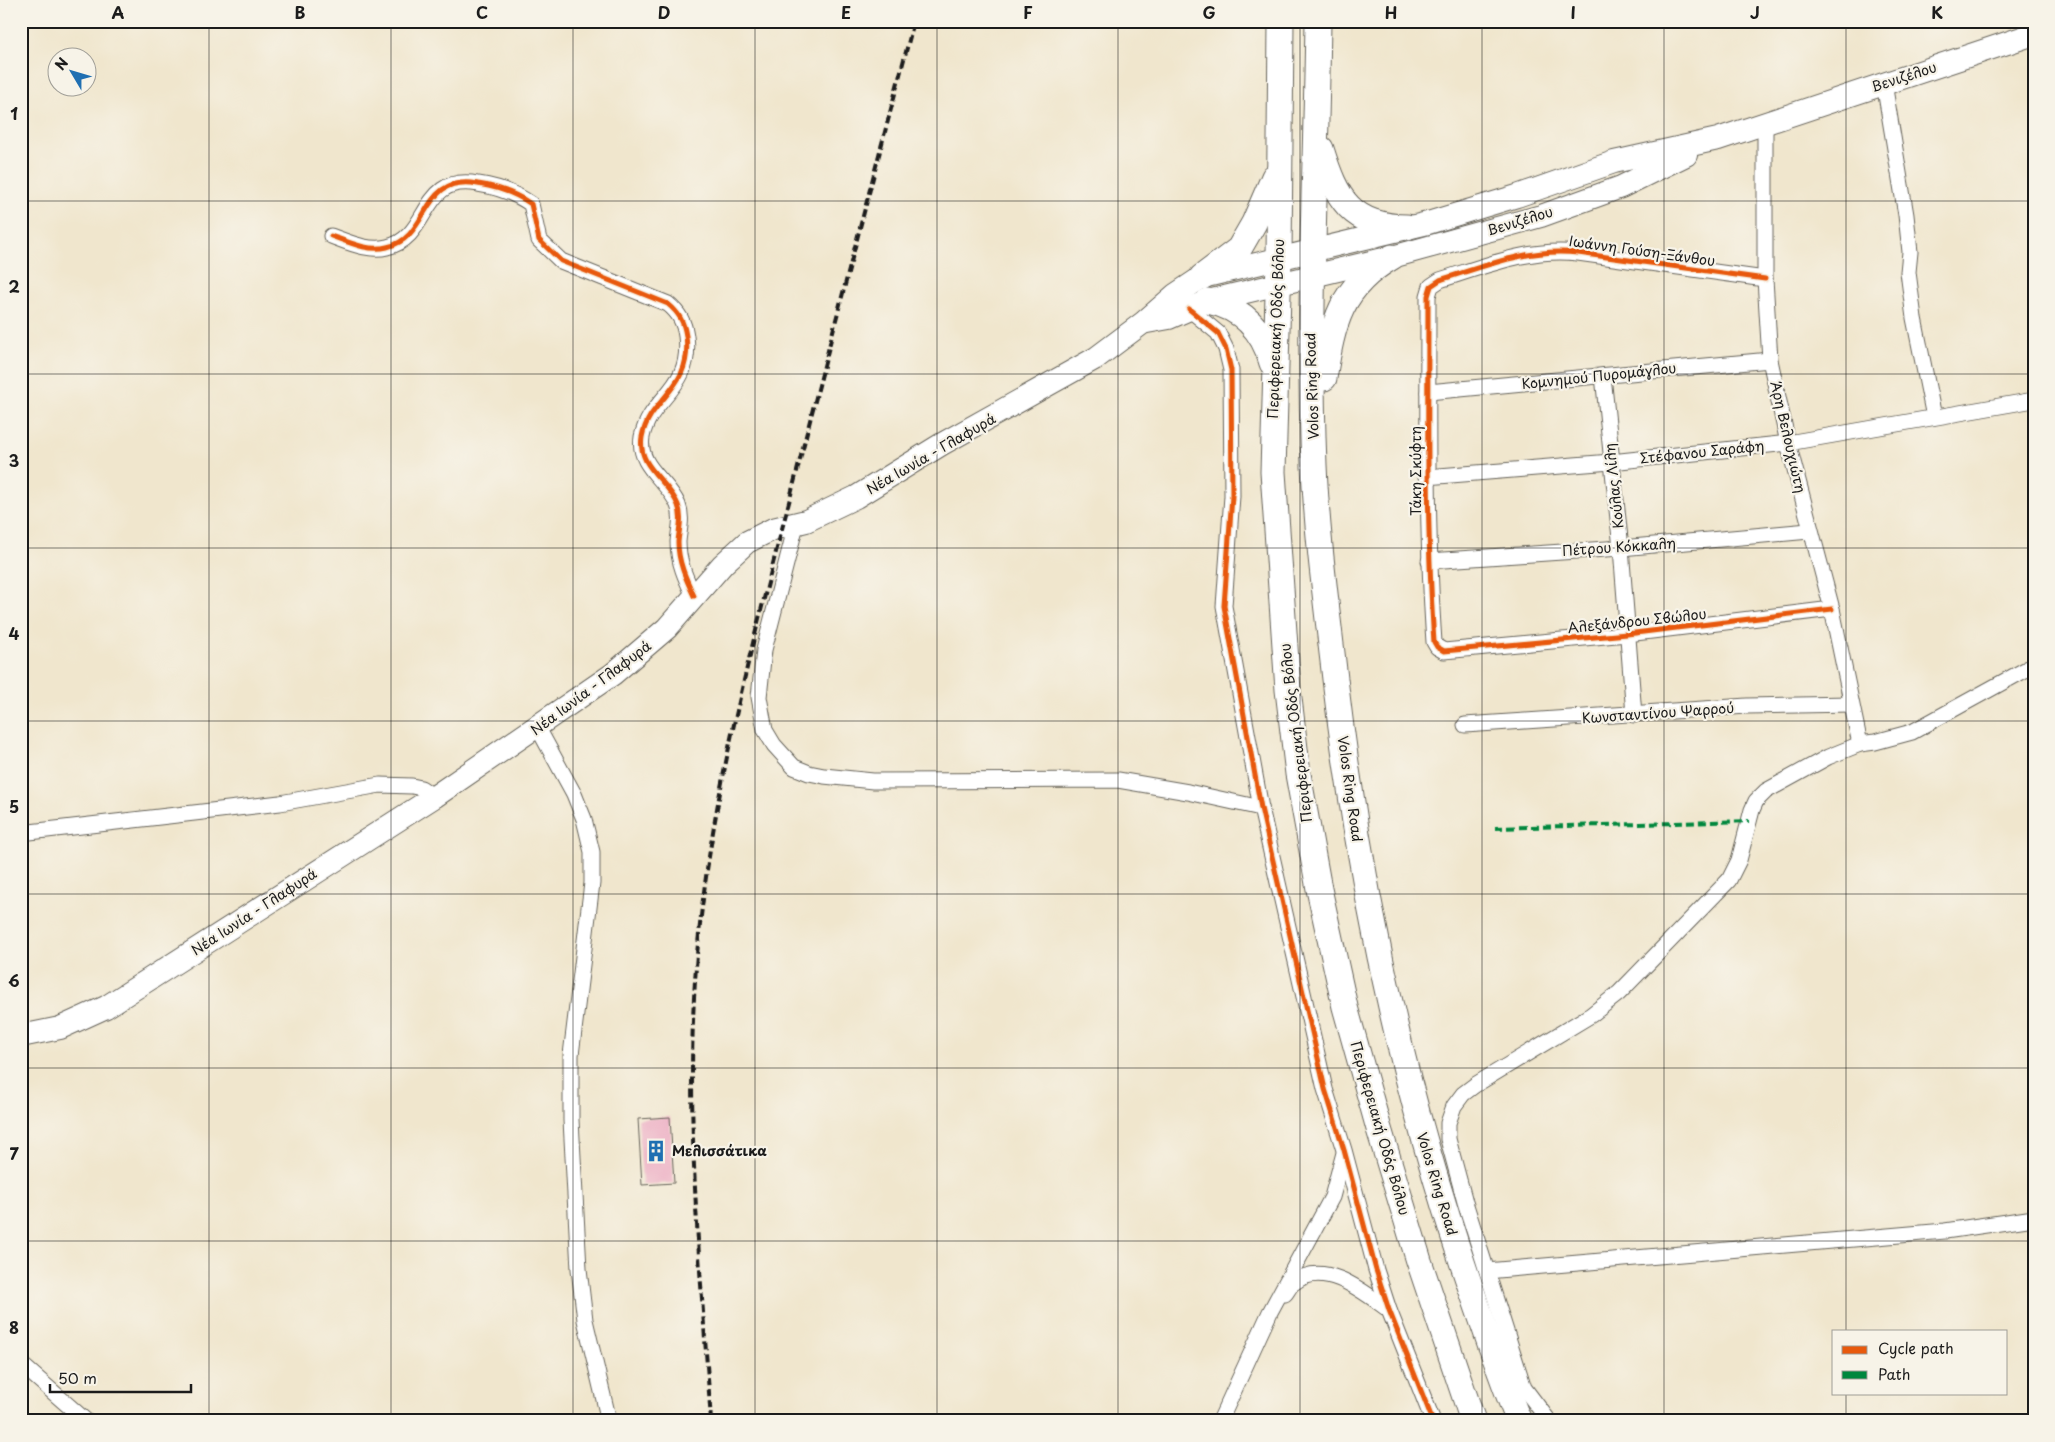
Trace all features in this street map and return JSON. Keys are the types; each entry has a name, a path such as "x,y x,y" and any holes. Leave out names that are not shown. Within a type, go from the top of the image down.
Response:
{"main road":[{"name":"Περιφερειακή Οδός Βόλου","path":"1281,21 1279,258 1274,373 1274,482 1288,690 1309,841 1344,1007 1379,1129 1444,1339 1473,1421"},
{"path":"1318,21 1316,135 1333,185 1348,207 1372,223 1384,226 1407,227"},
{"name":"Βενιζέλου","path":"1313,250 1462,213 1614,162 1718,139 2034,34"},
{"name":"Volos Ring Road","path":"1316,135 1313,277 1310,310 1319,542 1348,786 1363,876 1390,1006 1417,1120 1436,1184 1519,1421"},
{"name":"Βενιζέλου","path":"1313,277 1541,216 1621,188 1718,139"},
{"path":"1202,277 1229,258 1246,237 1266,198 1280,163"},
{"name":"Νέα Ιωνία - Γλαφυρά","path":"21,1036 60,1028 106,1007 434,797 538,728 635,658 667,628 694,596 747,542 773,529 796,525 866,492 942,444 1096,358 1144,322 1174,295 1202,277 1313,250"},
{"path":"1314,437 1328,348 1342,306 1360,280 1392,257"},
{"name":"Νέα Ιωνία - Γλαφυρά","path":"1144,322 1169,318 1199,305 1313,277"},
{"path":"1199,305 1231,308 1251,322 1264,342 1274,373"}],"street":[{"path":"1884,84 1906,215 1910,252 1908,272 1914,318 1934,417"},
{"name":"Άρη Βελουχιώτη","path":"1765,123 1765,279 1770,360 1788,443 1832,610 1860,744"},
{"path":"330,236 366,247 389,247 408,236 419,222 426,208 446,186 465,181 498,187 531,204 539,240 560,261 668,304 678,313 685,331 686,362 682,375 646,423 642,437 642,454 652,471 673,494 678,506 682,519 678,541 680,557 694,596"},
{"name":"Ιωάννη Γούση-Ξάνθου","path":"1431,286 1440,280 1492,264 1527,254 1552,251 1765,279"},
{"name":"Τάκη Σκύφτη","path":"1431,286 1428,296 1426,477 1434,642 1444,652"},
{"path":"1199,305 1218,333 1226,349 1230,370 1232,496 1224,606 1262,808 1326,1089 1376,1270 1389,1310 1433,1421"},
{"name":"Κομνημού Πυρομάγλου","path":"1428,392 1668,368 1770,360"},
{"name":"Κούλας Λίλη","path":"1603,376 1621,548 1634,715"},
{"name":"Στέφανου Σαράφη","path":"1426,477 1611,462 1788,443 2034,400"},
{"path":"796,525 764,650 759,697 765,730 774,745 794,767 824,776 873,781 1118,780 1188,792 1262,808"},
{"name":"Πέτρου Κόκκαλη","path":"1429,561 1621,548 1810,531"},
{"name":"Αλεξάνδρου Σβώλου","path":"1444,652 1628,634 1832,610"},
{"path":"1549,1421 1524,1388 1487,1270 1448,1140 1448,1123 1454,1106 1463,1094 1474,1085 1591,1015 1619,993 1729,880 1739,860 1752,810 1756,801 1766,791 1828,757 1860,744 1912,732 2034,665"},
{"name":"Κωνσταντίνου Ψαρρού","path":"1465,725 1747,706 1851,704"},
{"path":"538,728 574,794 584,819 592,852 592,883 571,1055 572,1120 581,1286 585,1320 609,1421"},
{"path":"21,833 280,803 380,785 421,788 434,797"},
{"path":"1220,1421 1270,1312 1332,1197 1344,1150"},
{"path":"1487,1270 1945,1231 2034,1218"},
{"path":"1270,1312 1295,1281 1312,1275 1332,1276 1351,1283 1389,1310"},
{"path":"21,1364 86,1421"}],"building":[{"name":"Μελισσάτικα","path":"670,1117 674,1183 642,1185 638,1119"}],"railway":[{"path":"711,1421 694,1178 692,1116 694,995 706,876 715,819 738,705 824,364 914,21"}],"marked path":[{"path":"1495,828 1749,821"}],"cycle path":[{"path":"331,236 366,247 387,247 401,241 412,231 435,196 445,188 459,183 485,185 512,194 531,204 539,240 561,261 672,307 684,326 686,336 686,354 683,369 677,381 646,423 642,437 642,448 644,457 654,473 678,505 680,519 679,556 685,577 694,596"},
{"path":"1765,279 1560,252 1526,255 1508,259 1440,280 1431,286 1428,296 1428,469 1431,599 1434,642 1437,647 1444,651 1627,634 1832,609"},
{"path":"1189,309 1218,333 1226,349 1231,370 1232,496 1224,606 1261,808 1325,1089 1389,1310 1433,1421"}],"place":[{"name":"Μελισσάτικα","path":"656,1151"}]}
